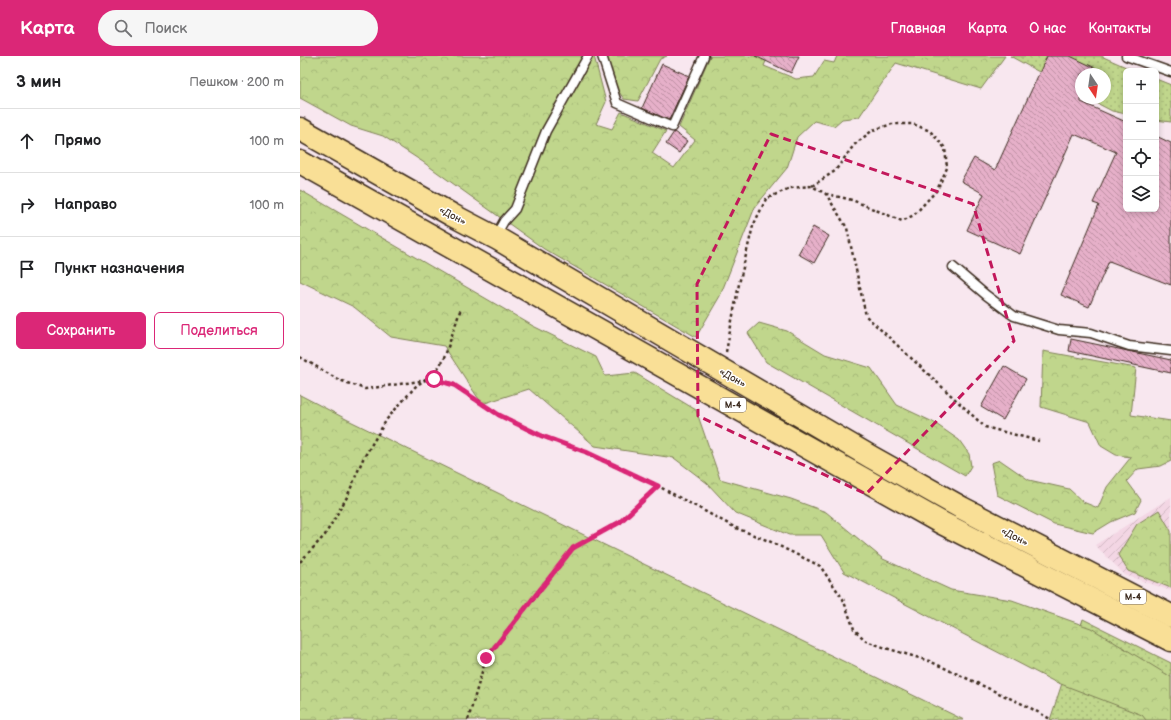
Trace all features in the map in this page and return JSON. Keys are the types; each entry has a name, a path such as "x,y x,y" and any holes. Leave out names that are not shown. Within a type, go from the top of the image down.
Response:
{"highway":[{"name":"«Дон»","path":"300,130 495,237 871,457 955,504 1087,574 1171,616"},
{"name":"М-4","path":"300,162 940,522 1171,640"}],"lane":[{"path":"495,237 504,221 515,209 546,131 588,56"},
{"path":"602,56 617,103 672,127 704,56"},
{"path":"1126,56 1171,72"},
{"path":"952,267 1014,316 1058,330 1091,333 1129,346 1171,351"}],"path":[{"path":"723,370 739,284 753,226 766,199 790,188 812,186 835,171 854,145 873,130 892,124 913,124 930,131 945,148 947,168 937,190 914,215 902,221 852,200 826,194 812,186"},
{"path":"826,194 847,228 866,316 986,427 1039,441"},
{"path":"300,562 325,535 347,497 363,459 387,419 415,386 437,370 446,356 461,308"},
{"path":"300,357 340,380 365,389 434,379 454,385 499,415 542,436 586,452 658,486 736,528 769,541 820,566 843,599 854,629 866,641 888,650 928,661 1027,706 1052,720"},
{"path":"468,720 486,658 573,548 620,522 658,486"}],"highlighted area":[{"path":"771,134 973,204 1014,341 866,494 698,416 697,284"}],"shaded area":[{"path":"1171,497 1171,591 1125,575 1095,545"}],"green space":[{"path":"300,56 594,56 606,102 596,124 612,129 621,112 666,131 652,153 674,168 695,140 679,127 710,56 768,56 764,66 796,79 814,77 824,61 834,63 837,56 1005,56 981,89 896,63 859,117 842,119 834,126 814,121 797,137 787,168 755,207 720,296 696,337 544,249 423,162 383,136 351,126 300,98"},
{"path":"608,56 667,56 660,59 638,101 624,99 617,89 607,60"},
{"path":"1010,56 1101,56 1128,68 1123,68 1123,113 1112,111 1099,104 1111,104 1111,68 1075,68 1075,92"},
{"path":"1159,80 1171,85 1171,122 1159,120"},
{"path":"300,190 533,326 596,357 605,376 635,373 696,410 720,479 791,499 826,512 883,559 951,590 1012,600 1091,628 1171,677 1171,720 1146,720 1142,715 1053,681 844,572 821,535 789,535 735,513 707,483 674,458 595,446 529,389 482,404 444,346 391,337 354,307 300,281"},
{"path":"759,323 787,331 825,354 871,368 897,405 933,422 959,440 969,454 971,466 965,476 766,362 748,333"},
{"path":"1043,351 1136,368 1131,415 1171,421 1171,461 1161,466 1138,469 1127,481 1141,500 1135,512 1111,522 1093,533 1054,524 997,495 991,463 1000,460 1029,480 1069,489 1083,502 1098,508 1107,487 1131,457 1116,455 1101,446 1090,422 1041,407"},
{"path":"300,395 348,420 964,720 300,720"},
{"path":"1159,510 1171,531 1171,588 1128,571 1118,555 1137,524"},
{"path":"1083,619 1171,663 1171,720 1050,720"}],"building":[{"path":"755,56 799,56 791,73"},
{"path":"1047,56 1070,56 1095,68 1075,68 1075,104 1086,104 1123,121 1123,212 1159,212 1159,137 1171,143 1171,285 1109,261 1089,307 1061,295 1099,205 1093,203 1116,152 1074,134 1020,254 967,230 984,194 961,181 974,158 995,170"},
{"path":"662,64 689,76 669,120 642,108"},
{"path":"674,132 687,141 679,153 666,144"},
{"path":"813,227 829,236 814,263 798,254"},
{"path":"1071,339 1171,360 1171,373 1069,351"},
{"path":"1004,366 1026,379 1003,420 981,407"}],"route":[{"path":"434,379 454,385 499,415 542,436 586,452 658,486 620,522 573,548 486,658"}]}
